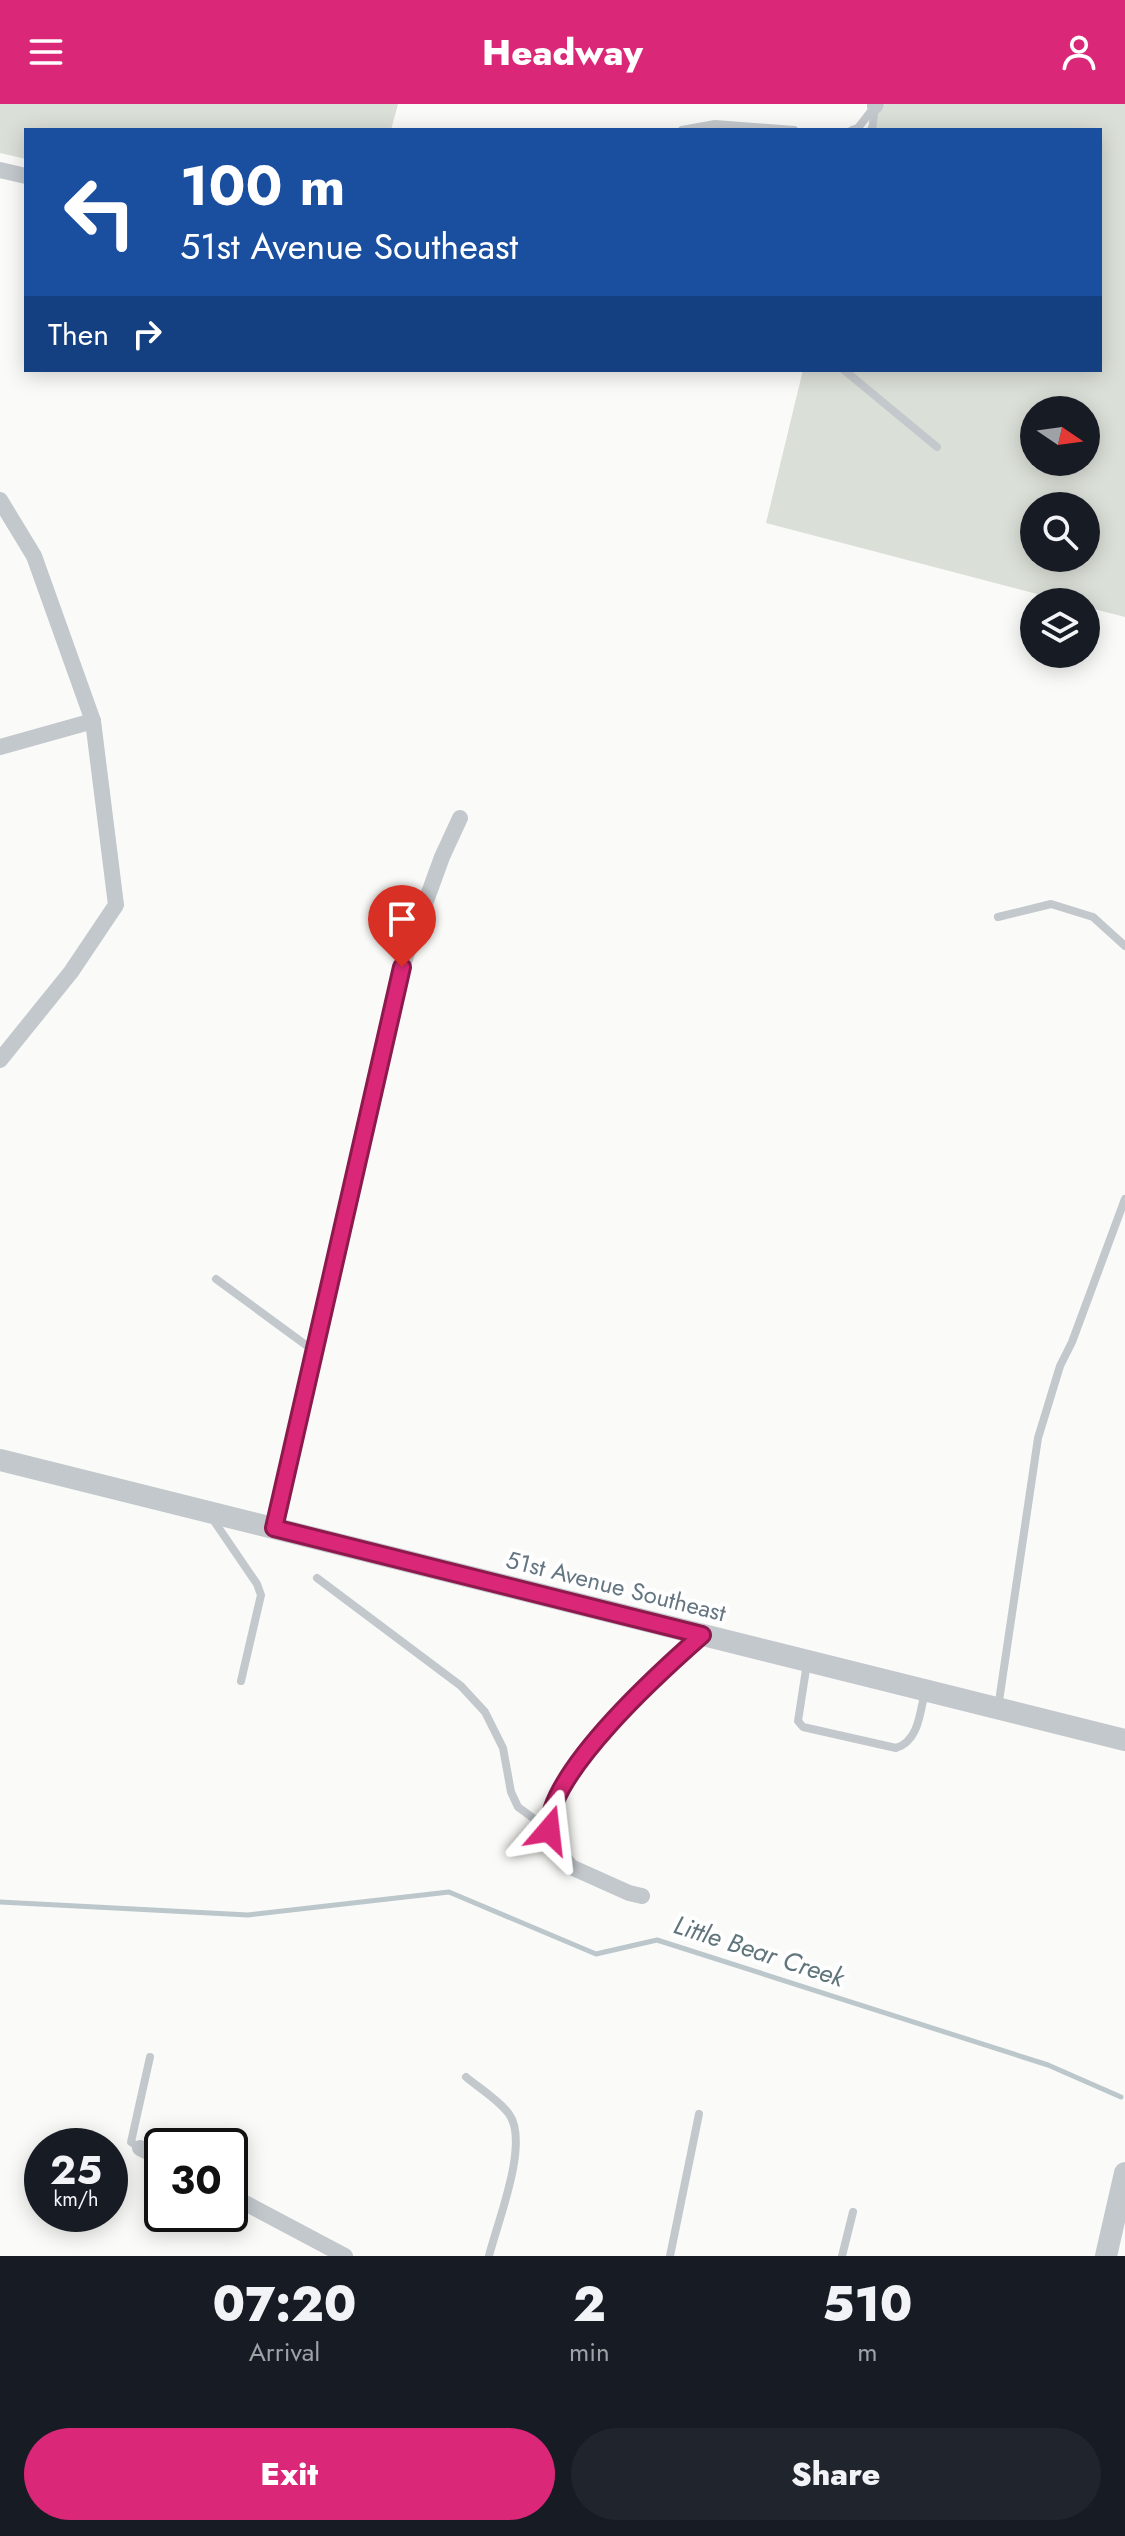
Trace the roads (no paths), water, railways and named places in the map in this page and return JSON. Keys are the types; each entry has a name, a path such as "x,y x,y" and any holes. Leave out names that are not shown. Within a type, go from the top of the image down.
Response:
{"street":[{"path":"0,170 24,176"},
{"path":"0,500 34,556 93,721 116,905 71,972 0,1060"},
{"path":"0,747 93,721"},
{"path":"274,1528 402,967 442,857 460,818"},
{"name":"51st Avenue Southeast","path":"0,1460 1125,1740"},
{"path":"642,1896 571,1867 559,1853 549,1830 548,1816 597,1737 651,1680 702,1635"},
{"path":"140,2148 144,2150"},
{"path":"1106,2256 1125,2173"},
{"path":"248,2205 345,2256"}],"lane":[{"path":"858,128 876,105"},
{"path":"872,128 876,105"},
{"path":"693,128 715,124 768,128"},
{"path":"846,372 937,447"},
{"path":"998,917 1051,904 1093,917 1125,946"},
{"path":"998,1709 1038,1438 1060,1366 1072,1342 1125,1199"},
{"path":"216,1279 314,1352"},
{"path":"206,1511 257,1584 261,1595 241,1681"},
{"path":"317,1578 461,1686 485,1712 503,1748 511,1792 518,1807 549,1830"},
{"path":"807,1661 797,1712 798,1721 803,1727 896,1748 912,1739 925,1691"},
{"path":"140,2148 131,2142 150,2057"},
{"path":"466,2077 510,2115 515,2132 514,2158 489,2256"},
{"path":"670,2256 699,2114"},
{"path":"842,2256 853,2212"}],"waterway":[{"name":"Little Bear Creek","path":"0,1902 248,1915 449,1892 596,1954 657,1940 1048,2065 1121,2097"}]}
